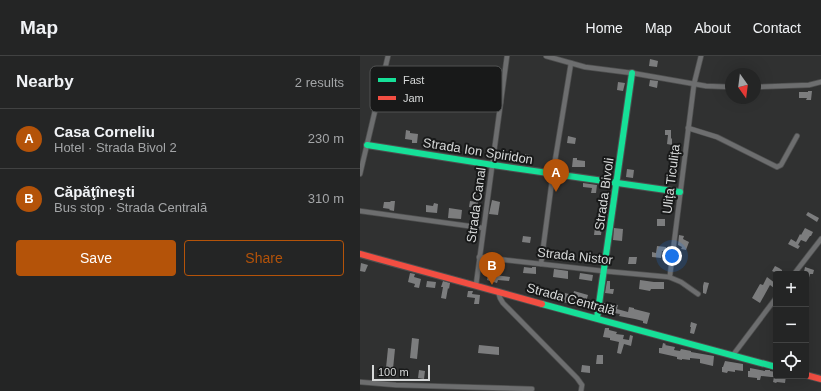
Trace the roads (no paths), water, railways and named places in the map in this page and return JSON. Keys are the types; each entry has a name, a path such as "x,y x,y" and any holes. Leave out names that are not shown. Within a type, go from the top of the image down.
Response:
{"street":[{"path":"386,66 388,56"},
{"name":"Strada Canal","path":"502,94 507,56"},
{"path":"546,56 585,67 632,73 706,86 725,87"},
{"name":"Ulița Ticulița","path":"669,277 694,84 702,56"},
{"path":"541,264 553,174 571,63"},
{"name":"Strada Bivoli","path":"597,318 632,73"},
{"path":"761,87 809,85 821,82"},
{"path":"360,174 375,112"},
{"name":"Strada Canal","path":"476,285 500,112"},
{"path":"688,128 718,137 777,167 781,166 797,136"},
{"name":"Strada Ion Spiridon","path":"367,145 680,192"},
{"path":"360,211 483,228"},
{"path":"796,271 821,239"},
{"name":"Strada Centrală","path":"360,254 773,366"},
{"name":"Strada Nistor","path":"479,257 669,277 687,285 698,294"},
{"path":"498,291 503,303 577,378 582,385 581,391"},
{"path":"732,355 773,302"},
{"path":"809,376 821,379"},
{"path":"360,382 475,389 532,389"}],"place":[{"name":"Casa Corneliu","path":"556,192"},
{"name":"Căpăţîneşti","path":"492,285"}]}
